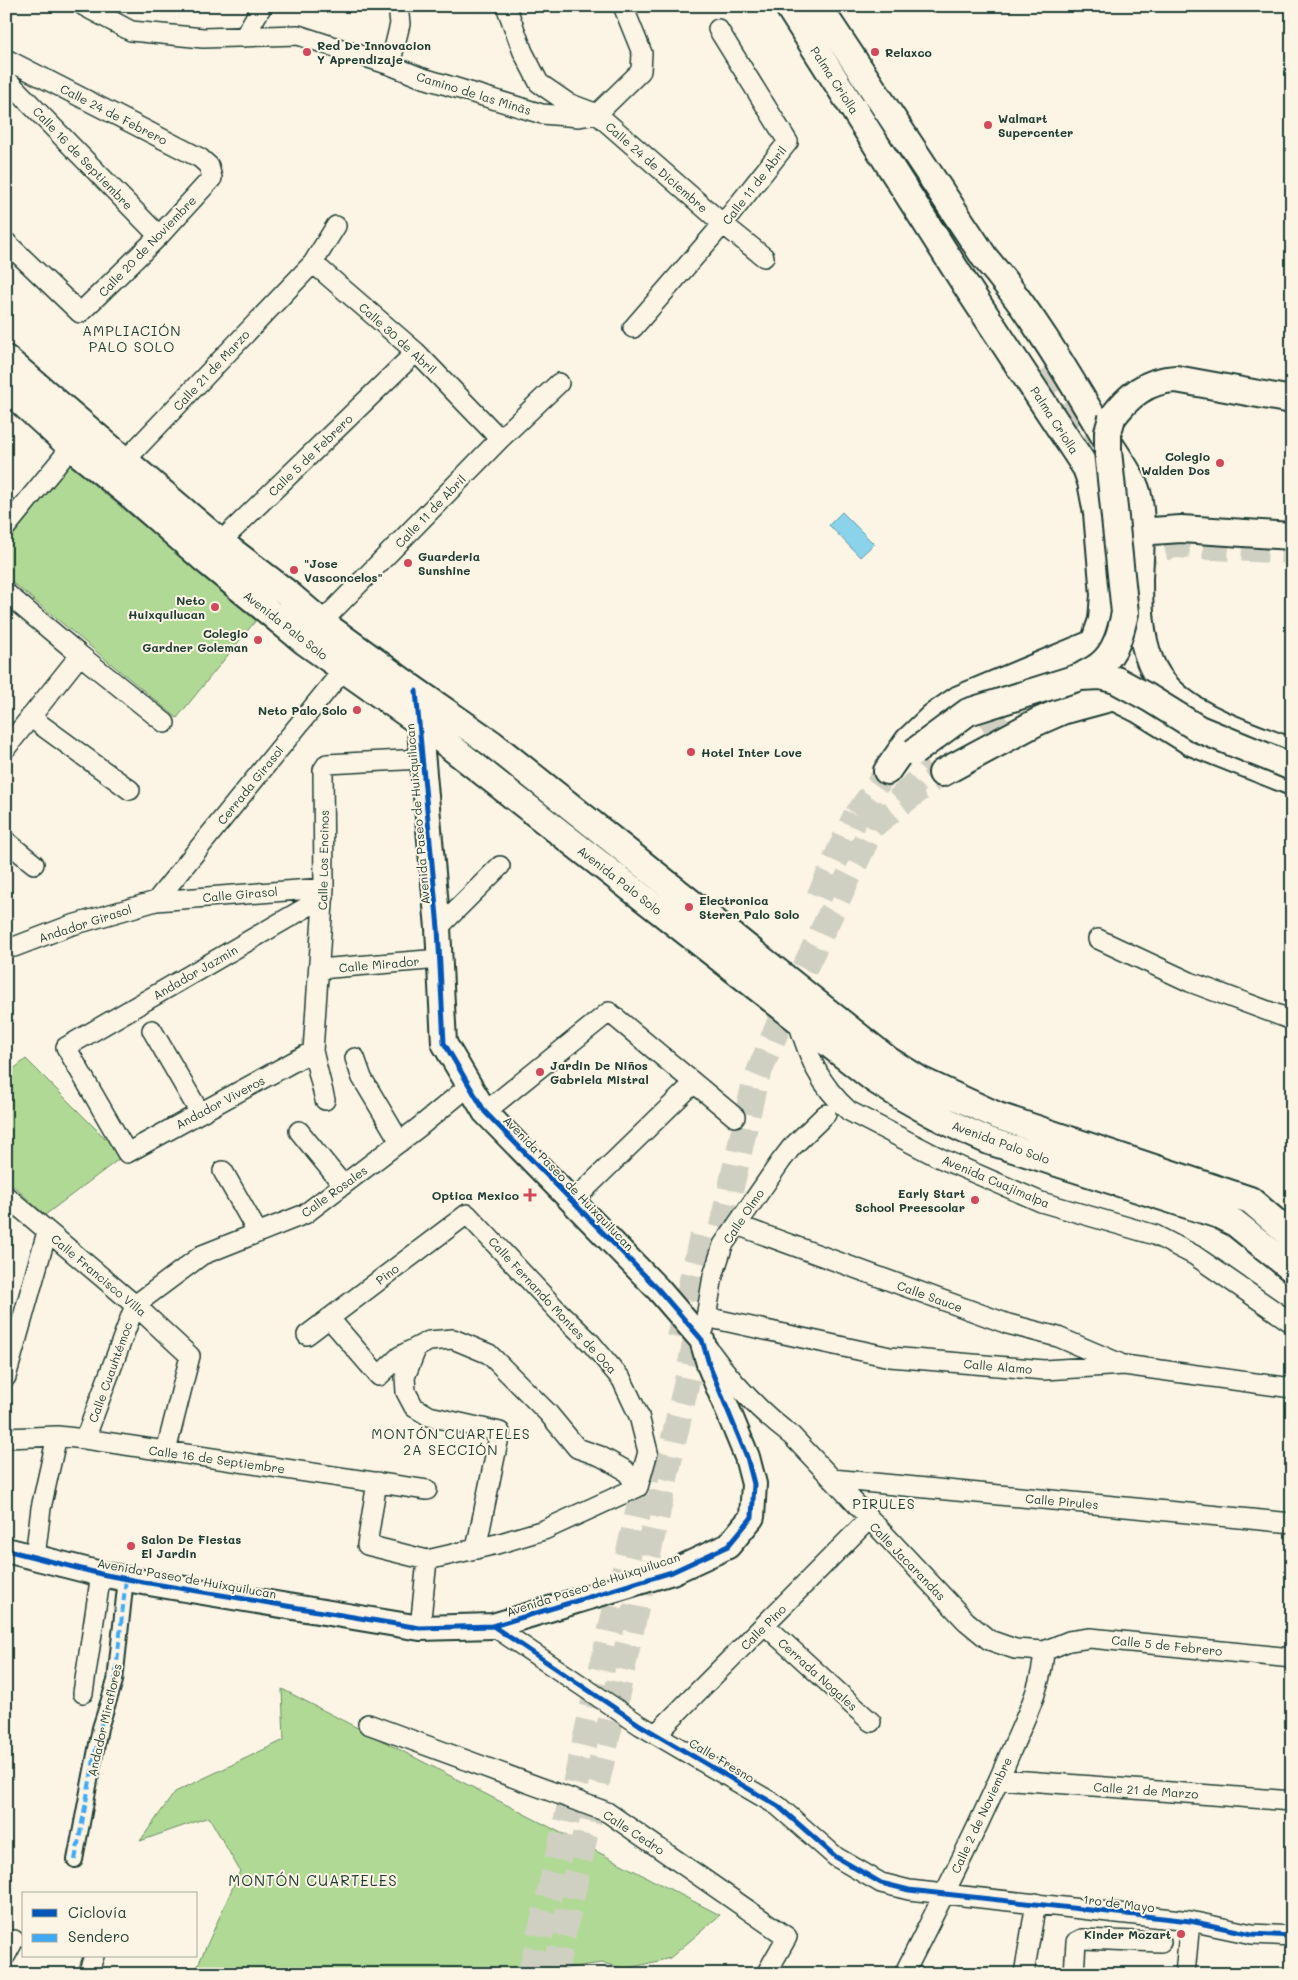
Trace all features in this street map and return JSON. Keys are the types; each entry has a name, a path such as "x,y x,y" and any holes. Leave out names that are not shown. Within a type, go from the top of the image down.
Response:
{"main road":[{"name":"Palma Criolla","path":"788,6 965,284 1086,468 1091,482 1100,542 1104,595 1102,620 1094,643 1098,672 1114,697"},
{"path":"818,6 985,258 1010,286 1073,383 1136,488 1140,548 1139,594 1143,640 1150,662 1164,686 1205,716 1292,752"},
{"path":"985,258 997,296 1044,369"},
{"name":"Avenida Palo Solo","path":"6,359 79,438"},
{"path":"929,764 968,712 1080,676 1100,666 1108,658 1120,637 1125,613 1108,432 1112,418 1120,406 1136,391 1148,384 1176,379 1292,400"},
{"name":"Avenida Palo Solo","path":"6,388 79,438 117,469 212,551 270,612 304,642 419,722 875,1080 956,1127 989,1140 1219,1215 1235,1223 1292,1270"},
{"path":"1100,542 1140,548 1181,529 1292,536"},
{"name":"Avenida Palo Solo","path":"212,551 321,622 416,691 491,742 862,1041 903,1070 920,1080 998,1116 1250,1200 1292,1236"},
{"path":"1094,643 959,699 933,717 908,742 886,771 929,764 1062,712 1114,697 1138,709 1191,742 1292,782"},
{"path":"1080,676 1100,676 1116,680 1199,729 1292,767"},
{"path":"1218,752 1226,750 1232,744 1232,732 1225,725"},
{"path":"929,764 984,731"},
{"path":"645,900 662,878"},
{"path":"1062,1165 1069,1139"}],"street":[{"path":"244,37 262,6"},
{"path":"390,64 400,24 398,6"},
{"path":"506,6 523,52 539,84 568,103 597,114 641,71 642,53 623,6"},
{"name":"Camino de las Minãs","path":"95,9 131,31 203,38 298,35 390,64 420,77 542,114 579,117 597,114"},
{"name":"Calle 11 de Abril","path":"633,328 723,224 788,142 718,29"},
{"name":"Calle 24 de Febrero","path":"6,59 200,158 209,166 212,178"},
{"name":"Calle 16 de Septiembre","path":"6,79 159,236"},
{"name":"Calle 24 de Diciembre","path":"597,114 723,224 764,257"},
{"name":"Calle 20 de Noviembre","path":"6,242 80,313 159,236 212,178"},
{"name":"Calle 21 de Marzo","path":"117,469 312,263 336,226"},
{"name":"Calle 30 de Abril","path":"312,263 416,352 500,439"},
{"name":"Calle 5 de Febrero","path":"212,551 416,352"},
{"name":"Calle 11 de Abril","path":"304,642 321,622 500,439 559,383"},
{"path":"6,527 79,438"},
{"path":"6,593 165,723"},
{"path":"6,748 80,655"},
{"name":"Cerrada Girasol","path":"156,901 344,669"},
{"name":"Avenida Paseo de Huixquilucan","path":"6,1550 101,1574 420,1628 493,1626 672,1572 728,1546 752,1517 754,1484 747,1456 710,1367 704,1328 658,1289 485,1112 444,1043 438,928 416,691"},
{"path":"30,717 130,790"},
{"name":"Calle Los Encinos","path":"325,1100 313,1052 324,892 325,765 422,759"},
{"path":"6,841 34,864"},
{"path":"438,928 500,866"},
{"name":"Calle Girasol","path":"156,901 324,892"},
{"name":"Andador Jazmin","path":"127,1153 66,1047 324,892"},
{"name":"Andador Girasol","path":"14,947 69,926 156,901"},
{"path":"1098,939 1190,982 1292,1020"},
{"name":"Calle Mirador","path":"319,968 440,959"},
{"path":"485,1112 609,1012 735,1117"},
{"name":"Avenida Cuajimalpa","path":"797,1019 810,1061 820,1080 848,1111 940,1158 1041,1202 1155,1235 1194,1255 1292,1323"},
{"path":"152,1030 200,1113"},
{"name":"Andador Viveros","path":"127,1153 313,1052"},
{"path":"355,1058 362,1078 400,1142"},
{"path":"572,1202 694,1084"},
{"name":"Calle Rosales","path":"135,1305 202,1255 304,1214 400,1142 469,1086"},
{"name":"Calle Olmo","path":"704,1328 713,1276 723,1245 791,1148 826,1114"},
{"path":"299,1131 343,1185"},
{"path":"224,1171 258,1233"},
{"name":"Calle Francisco Villa","path":"6,1196 135,1305 190,1356 166,1451"},
{"name":"Pino","path":"307,1335 467,1214"},
{"name":"Calle Fernando Montes de Oca","path":"467,1214 591,1344 622,1380 639,1416 648,1452 638,1486"},
{"name":"Calle Sauce","path":"737,1225 1008,1324 1058,1337 1124,1365"},
{"path":"6,1377 47,1232"},
{"name":"Calle Cuauhtémoc","path":"85,1440 135,1305"},
{"path":"329,1318 379,1376 400,1356 429,1341 453,1339 489,1354 548,1413 577,1448 600,1456 625,1470 638,1486 544,1530 427,1560 367,1545 377,1482"},
{"name":"Calle Alamo","path":"704,1328 890,1357 1044,1370 1124,1365 1292,1388"},
{"name":"Calle Jacarandas","path":"704,1328 719,1364 771,1421 792,1436 966,1621 989,1640 1014,1649 1044,1651"},
{"path":"417,1347 405,1377 406,1392 414,1407 429,1416 500,1432 476,1548"},
{"path":"35,1557 41,1508 56,1436"},
{"name":"Calle 16 de Septiembre","path":"6,1438 56,1436 427,1490"},
{"name":"Calle Pirules","path":"832,1479 1292,1523"},
{"name":"Calle Pino","path":"657,1733 869,1519"},
{"path":"420,1628 427,1560"},
{"path":"83,1693 101,1574"},
{"name":"Andador Miraflores","path":"75,1860 100,1728 115,1681 126,1578"},
{"name":"Cerrada Nogales","path":"764,1625 871,1722"},
{"name":"Calle Fresno","path":"493,1626 640,1725 657,1733 778,1806 836,1857 881,1883 909,1890 944,1894"},
{"name":"Calle 5 de Febrero","path":"1044,1651 1069,1641 1090,1638 1292,1658"},
{"name":"Calle 2 de Noviembre","path":"904,1974 999,1779 1038,1688 1043,1671 1044,1651"},
{"name":"Calle Cedro","path":"368,1724 608,1812 787,1937 766,1974"},
{"name":"Calle 21 de Marzo","path":"999,1779 1292,1801"},
{"name":"1ro de Mayo","path":"944,1894 1190,1921 1252,1934 1292,1936"},
{"path":"1024,1974 1036,1903"},
{"path":"1185,1974 1190,1921"},
{"path":"1074,1974 1076,1942 1082,1939 1161,1942"},
{"path":"88,1974 93,1958"}],"green space":[{"path":"70,465 257,619 177,718 6,577 6,544"},
{"path":"26,1059 123,1156 45,1215 6,1179 6,1075"},
{"path":"282,1689 720,1915 670,1958 626,1969 602,1963 522,1974 194,1974 240,1871 209,1817 140,1841 175,1792 284,1740"}],"water":[{"path":"842,512 874,544 860,557 829,525"}],"tunnel":[{"path":"1044,369 1115,479"},
{"path":"1131,566 1141,556 1154,550 1175,545 1292,551"},
{"path":"984,731 1050,691"},
{"path":"713,1266 755,1082 789,1000 873,826 931,767"},
{"path":"856,815 887,771"},
{"path":"873,826 942,773"},
{"path":"819,897 856,815"},
{"path":"679,1338 703,1232"},
{"path":"554,1974 701,1318"},
{"path":"531,1974 650,1461"}],"marked path":[{"path":"75,1860 100,1728 115,1681 126,1578"}],"cycle path":[{"path":"6,1550 101,1574 143,1582 420,1628 493,1626 672,1572 728,1546 752,1517 754,1484 747,1457 710,1367 702,1340 658,1289 485,1112 444,1043 438,928 416,691"},
{"path":"493,1626 640,1725 778,1806 836,1857 881,1883 909,1890 1190,1921 1252,1934 1292,1936"}],"place":[{"name":"Red De Innovacion Y Aprendizaje","path":"307,52"},
{"name":"Relaxco","path":"875,52"},
{"name":"Walmart Supercenter","path":"988,125"},
{"name":"Colegio Walden Dos","path":"1220,463"},
{"name":"Guarderia Sunshine","path":"408,563"},
{"name":"\"Jose Vasconcelos\"","path":"294,570"},
{"name":"Neto Huixquilucan","path":"215,607"},
{"name":"Colegio Gardner Goleman","path":"258,640"},
{"name":"Neto Palo Solo","path":"357,710"},
{"name":"Hotel Inter Love","path":"691,752"},
{"name":"Electronica Steren Palo Solo","path":"689,907"},
{"name":"Jardin De Niños Gabriela Mistral","path":"540,1072"},
{"name":"Optica Mexico","path":"530,1195"},
{"name":"Early Start School Preescolar","path":"975,1200"},
{"name":"Salon De Fiestas El Jardin","path":"131,1546"},
{"name":"Kinder Mozart","path":"1181,1934"}],"district":[{"name":"AMPLIACIÓN PALO SOLO","path":"132,338"},
{"name":"MONTÓN CUARTELES 2A SECCIÓN","path":"451,1442"},
{"name":"PIRULES","path":"884,1503"},
{"name":"MONTÓN CUARTELES","path":"313,1880"}]}
